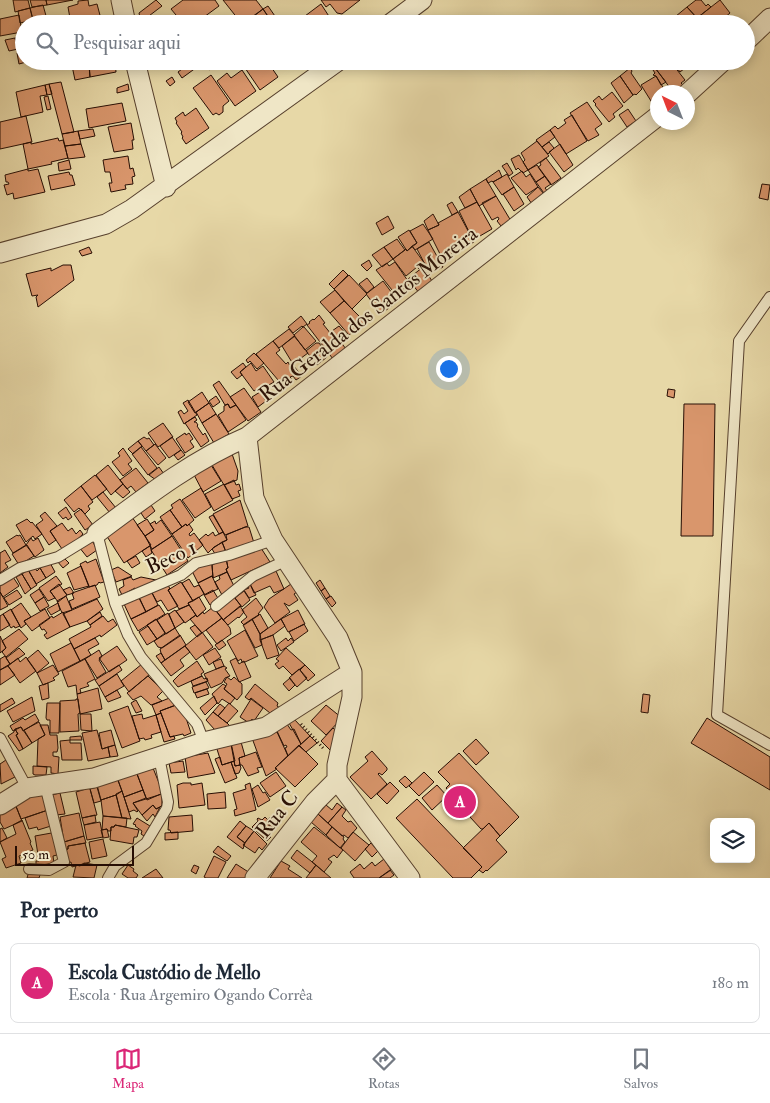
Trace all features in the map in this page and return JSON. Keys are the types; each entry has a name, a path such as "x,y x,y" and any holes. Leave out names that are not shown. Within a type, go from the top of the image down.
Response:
{"street":[{"path":"402,15 422,0"},
{"path":"755,32 770,18"},
{"path":"137,70 166,187"},
{"path":"0,253 106,224 166,187 326,70"},
{"path":"695,87 713,70"},
{"name":"Rua Geralda dos Santos Moreira","path":"97,533 179,475 228,445 247,437 650,122"},
{"path":"247,437 254,498 273,540 338,638 352,672 352,697 337,772 410,878"},
{"path":"0,805 36,786 94,778 204,742 266,727 352,672"},
{"name":"Rua C","path":"255,878 337,772"}],"lane":[{"path":"770,297 739,341 717,715 770,746"},
{"path":"0,580 20,568 58,557 97,533 115,603 128,635 141,657 197,724 204,742"},
{"name":"Beco 1","path":"115,603 181,574 196,563 229,555 273,540"},
{"path":"216,606 253,576 287,560"},
{"path":"0,738 36,786 64,862 49,870 29,869"},
{"path":"108,878 115,866 146,844 167,808 168,802 160,757"}],"path":[{"path":"290,713 318,742 337,772"}],"building":[{"path":"13,0 28,0 30,8 15,12"},
{"path":"30,0 46,0 47,5 32,7"},
{"path":"46,0 73,0 47,5"},
{"path":"88,0 89,6 97,4 100,15 69,15 68,7 78,4 78,1"},
{"path":"156,0 162,6 150,15 139,15 139,13"},
{"path":"183,0 215,0 219,6 207,15 176,15 171,9"},
{"path":"223,0 256,0 263,9 255,15 235,15"},
{"path":"321,0 360,0 342,14 337,13 330,4 326,7"},
{"path":"696,0 701,0 706,6 708,4 711,7 701,15 694,15 687,7"},
{"path":"720,0 730,13 728,15 701,15"},
{"path":"321,4 328,15 306,15"},
{"path":"43,5 46,15 32,15 30,8"},
{"path":"268,6 274,15 267,15 263,9"},
{"path":"687,7 694,15 677,15"},
{"path":"30,8 32,15 19,15 18,11"},
{"path":"263,9 267,15 255,15"},
{"path":"15,16 15,33 0,36 0,19"},
{"path":"15,38 15,50 9,51 5,40"},
{"path":"73,70 90,70 90,77 75,80"},
{"path":"89,70 116,70 116,72 90,77"},
{"path":"181,70 193,70 182,78 178,72"},
{"path":"242,70 256,91 235,106 217,81 227,73 231,78"},
{"path":"246,70 273,70 278,77 260,90"},
{"path":"628,70 631,70 631,73 642,89 636,95 633,95 620,76"},
{"path":"653,70 657,70 666,82 661,85 656,76 653,75 655,73"},
{"path":"657,70 677,70 685,80 681,83 683,85 668,85"},
{"path":"211,75 229,101 223,106 223,112 219,115 216,113 213,115 193,88"},
{"path":"620,76 633,95 624,103 611,83"},
{"path":"656,76 662,85 650,85 650,99 641,85"},
{"path":"172,77 175,82 170,86 166,81"},
{"path":"61,82 74,132 62,134 49,84"},
{"path":"49,84 52,94 47,95 45,85"},
{"path":"128,84 129,90 117,93 117,88"},
{"path":"45,85 47,95 40,96 43,112 21,117 16,92"},
{"path":"612,92 623,106 613,114 615,117 609,122 593,101 599,96 602,100"},
{"path":"48,96 51,109 47,110 44,97"},
{"path":"587,102 602,124 595,129 599,135 588,141 570,113"},
{"path":"122,103 126,121 89,128 86,109"},
{"path":"196,108 209,128 186,144 175,118 183,112 185,116"},
{"path":"628,109 636,121 627,127 619,115"},
{"path":"572,115 587,141 566,154 550,130 555,126 558,129 566,123 564,120"},
{"path":"26,116 32,142 0,149 0,122"},
{"path":"131,123 134,140 132,140 133,149 114,152 108,127"},
{"path":"93,129 95,136 80,139 78,131"},
{"path":"550,130 555,137 542,147 536,140"},
{"path":"78,131 81,144 65,146 62,134"},
{"path":"58,138 59,141 63,140 68,158 51,162 52,164 28,169 23,144"},
{"path":"537,141 549,156 528,170 523,162 525,160 521,153"},
{"path":"549,142 554,148 548,154 542,147"},
{"path":"81,144 85,157 68,159 65,146"},
{"path":"560,144 573,165 564,172 549,152"},
{"path":"519,155 528,170 523,173 518,168 516,170 511,159"},
{"path":"128,156 130,169 133,168 135,176 132,177 133,184 125,185 126,189 111,192 109,183 112,183 110,172 105,172 103,160"},
{"path":"546,158 561,178 551,185 538,167"},
{"path":"69,160 71,169 59,171 58,163"},
{"path":"507,163 513,173 509,176 502,166"},
{"path":"537,165 545,176 536,182 528,170"},
{"path":"28,169 28,171 38,169 45,192 14,199 13,193 7,195 4,185 9,184 6,182 5,175"},
{"path":"499,170 502,177 488,183 486,179"},
{"path":"522,171 526,177 530,174 538,187 526,195 511,178"},
{"path":"69,172 75,185 51,190 48,176"},
{"path":"507,174 514,187 502,195 493,182"},
{"path":"545,176 551,184 545,188 549,193 546,196 536,182"},
{"path":"486,179 496,196 479,206 470,189"},
{"path":"762,184 770,185 768,200 759,198"},
{"path":"514,187 524,204 514,211 503,194"},
{"path":"538,187 544,194 532,204 527,197"},
{"path":"470,189 477,202 465,208 459,197"},
{"path":"496,196 511,221 504,226 503,224 501,226 497,221 498,217 492,220 482,203"},
{"path":"452,202 458,212 452,215 447,205"},
{"path":"477,202 492,229 473,240 459,211"},
{"path":"458,212 474,242 442,258 428,230"},
{"path":"433,214 439,225 428,230 424,221"},
{"path":"388,216 394,228 382,235 376,223"},
{"path":"423,224 433,239 415,250 412,246 417,243 410,231"},
{"path":"409,230 417,243 407,251 398,237"},
{"path":"397,239 405,250 393,259 384,247"},
{"path":"429,242 443,267 430,274 417,249"},
{"path":"412,246 425,264 419,269 417,267 406,276 393,259"},
{"path":"89,247 92,253 82,256 79,251"},
{"path":"384,247 393,259 382,267 372,255"},
{"path":"369,260 372,266 367,271 361,265"},
{"path":"395,262 410,284 396,295 376,270 387,263 389,266"},
{"path":"63,265 71,265 74,280 38,307 36,297 38,295 32,296 26,274 51,268 51,271"},
{"path":"423,267 432,281 420,294 408,279"},
{"path":"343,270 348,275 334,289 329,284"},
{"path":"349,275 367,294 352,309 334,289"},
{"path":"367,278 374,287 367,293 359,284"},
{"path":"383,281 398,301 381,314 366,294"},
{"path":"335,290 344,301 330,313 320,302"},
{"path":"344,301 365,322 349,335 330,313"},
{"path":"319,315 325,323 323,324 335,339 337,337 346,349 333,359 307,325"},
{"path":"301,316 307,324 293,333 288,327"},
{"path":"339,326 347,335 341,341 332,331"},
{"path":"303,327 316,341 305,350 294,335"},
{"path":"289,329 295,336 279,348 273,341"},
{"path":"294,336 308,353 293,364 282,346"},
{"path":"273,341 280,350 276,353 286,364 288,362 290,366 292,364 302,376 296,380 293,376 290,377 292,379 284,387 256,354"},
{"path":"316,343 319,343 322,347 320,348 327,357 317,365 306,351"},
{"path":"254,353 264,363 257,369 250,361 248,363 246,360"},
{"path":"243,363 246,367 240,372 242,375 237,379 231,372"},
{"path":"251,363 256,371 263,366 274,382 267,386 265,384 254,391 240,372"},
{"path":"219,381 236,405 230,408 228,404 225,405 213,385"},
{"path":"244,388 261,412 248,421 230,397"},
{"path":"668,389 675,390 674,398 667,396"},
{"path":"202,392 209,403 195,413 188,402"},
{"path":"260,392 266,401 258,407 252,397"},
{"path":"216,396 220,402 213,407 209,401"},
{"path":"188,400 197,415 184,424 178,412 181,410 184,414 188,411 183,403"},
{"path":"209,403 216,414 202,423 196,412"},
{"path":"228,404 230,408 236,405 246,420 228,432 218,415 224,411 224,406"},
{"path":"684,404 715,404 713,536 681,536"},
{"path":"216,414 229,434 214,443 202,423"},
{"path":"195,417 197,420 194,422 196,422 203,435 205,433 209,441 201,447 185,423"},
{"path":"163,423 173,437 158,447 148,433"},
{"path":"185,433 186,435 189,433 193,439 190,441 194,447 185,453 176,439"},
{"path":"144,437 149,438 154,445 146,451 138,441"},
{"path":"172,437 181,450 169,458 160,446"},
{"path":"138,441 142,446 133,454 128,449"},
{"path":"155,444 166,458 158,465 146,451"},
{"path":"141,447 157,468 148,475 132,454"},
{"path":"123,448 132,461 128,464 132,469 123,476 112,462 120,456 118,453"},
{"path":"181,450 185,455 178,460 174,455"},
{"path":"231,451 238,471 237,480 224,485 209,460"},
{"path":"108,465 123,484 111,495 96,475"},
{"path":"211,465 221,481 203,492 192,471"},
{"path":"159,467 164,474 156,480 149,475"},
{"path":"136,468 148,483 136,492 131,486 127,489 120,480"},
{"path":"95,475 107,489 92,500 81,486"},
{"path":"234,480 236,485 239,484 241,490 238,491 240,496 232,499 224,485"},
{"path":"123,484 130,492 123,498 115,491"},
{"path":"224,484 233,500 214,511 205,494"},
{"path":"81,486 93,502 88,506 90,509 85,514 79,508 74,512 64,500"},
{"path":"201,488 211,507 195,518 182,500"},
{"path":"103,492 116,508 110,513 97,497"},
{"path":"180,499 194,520 187,526 186,524 182,527 170,510 173,508 171,505"},
{"path":"240,500 248,526 225,535 213,514"},
{"path":"149,502 155,511 145,519 139,510"},
{"path":"66,507 72,517 68,520 66,517 63,519 58,513"},
{"path":"81,509 93,525 85,530 74,514"},
{"path":"170,510 182,527 172,534 160,517"},
{"path":"45,512 57,526 50,531 56,540 49,545 36,525 43,520 40,516"},
{"path":"213,515 223,532 219,534 209,517"},
{"path":"132,517 151,545 124,563 106,535"},
{"path":"27,519 42,534 35,539 33,536 26,542 16,525"},
{"path":"147,519 154,530 145,536 137,525"},
{"path":"161,520 172,536 152,549 145,536 154,530 150,524 155,521 156,524"},
{"path":"62,523 68,531 72,528 76,534 80,530 83,534 64,552 50,531"},
{"path":"186,524 187,526 189,524 193,530 189,534 190,536 194,533 203,545 188,558 172,534"},
{"path":"249,527 254,543 226,552 222,542 227,540 226,535"},
{"path":"213,532 215,536 223,532 227,540 214,547 208,553 199,540 206,534 208,536"},
{"path":"20,535 26,545 13,553 6,542"},
{"path":"172,536 188,561 167,575 151,550"},
{"path":"31,538 33,541 38,538 44,550 35,557 26,545"},
{"path":"92,540 97,550 87,557 79,547"},
{"path":"222,542 226,552 217,557 212,549"},
{"path":"27,545 34,556 19,565 12,554"},
{"path":"150,546 152,553 146,557 142,551"},
{"path":"261,548 270,562 231,580 226,569 228,568 226,558"},
{"path":"5,550 11,560 5,563 8,567 0,573 0,553"},
{"path":"62,556 69,563 63,568 57,561"},
{"path":"136,556 140,563 132,568 127,561"},
{"path":"226,558 227,572 213,578 212,565"},
{"path":"96,559 104,582 99,582 97,585 89,587 80,564"},
{"path":"210,560 213,578 212,576 198,583 191,569"},
{"path":"49,561 55,572 46,578 40,568"},
{"path":"81,566 89,586 74,590 67,573"},
{"path":"118,567 132,576 116,582 111,570"},
{"path":"35,568 37,571 40,568 46,578 36,584 29,571"},
{"path":"28,570 37,585 31,589 22,574"},
{"path":"276,571 284,589 274,593 270,586 254,593 250,584 252,581"},
{"path":"227,572 235,588 222,595 215,582 220,579 219,576"},
{"path":"11,574 19,586 3,597 0,592 0,580"},
{"path":"22,574 31,589 25,594 16,577"},
{"path":"56,576 62,584 50,591 55,598 48,601 39,588"},
{"path":"212,576 218,589 205,595 198,583"},
{"path":"131,577 133,580 141,577 156,580 157,583 135,588 122,595 119,589 124,586 123,580"},
{"path":"189,579 194,587 199,585 204,594 193,601 182,583"},
{"path":"320,580 325,588 321,591 316,583"},
{"path":"181,582 193,601 179,609 168,590"},
{"path":"167,583 170,589 168,590 178,606 168,611 161,600 157,602 151,591"},
{"path":"59,584 67,595 58,602 50,591"},
{"path":"250,584 256,595 249,598 244,590 249,588 247,585"},
{"path":"291,584 297,592 294,594 298,600 289,606 284,603 290,612 275,623 264,607 269,599"},
{"path":"95,585 100,597 72,609 69,601 74,599 72,593"},
{"path":"70,587 74,593 67,595 63,590"},
{"path":"325,588 330,596 326,599 321,591"},
{"path":"39,589 44,597 35,603 30,595"},
{"path":"17,590 22,597 9,605 4,598"},
{"path":"213,590 219,600 210,605 204,595"},
{"path":"151,591 158,605 146,612 139,597"},
{"path":"244,591 250,600 242,607 235,598"},
{"path":"0,592 8,606 0,610"},
{"path":"66,596 72,610 62,613 57,601"},
{"path":"138,596 146,612 131,619 124,604"},
{"path":"331,596 336,603 332,607 326,599"},
{"path":"44,597 49,606 40,611 35,603"},
{"path":"199,597 206,609 197,617 188,603"},
{"path":"234,597 241,606 223,620 216,611"},
{"path":"256,598 263,608 259,615 244,625 241,622 247,617 242,610"},
{"path":"97,599 103,609 87,621 70,627 63,614"},
{"path":"21,603 31,617 24,621 26,624 21,628 11,610"},
{"path":"58,603 60,610 51,615 47,609"},
{"path":"159,605 165,614 138,631 131,619"},
{"path":"189,605 196,615 185,623 176,611"},
{"path":"240,606 244,612 239,618 228,625 223,620"},
{"path":"213,607 222,618 202,633 190,619 196,615 197,617 203,612 204,614"},
{"path":"11,609 20,626 15,628 14,626 11,628 3,614"},
{"path":"45,609 50,618 32,631 24,621"},
{"path":"175,610 184,622 175,628 169,614"},
{"path":"298,610 305,624 288,632 281,619"},
{"path":"63,612 70,627 47,639 44,635 47,633 39,625 52,616 53,618"},
{"path":"100,612 102,616 90,625 87,621"},
{"path":"168,613 175,628 166,634 157,620"},
{"path":"3,614 10,625 0,631 0,616"},
{"path":"260,614 268,628 260,634 252,619"},
{"path":"103,616 108,622 113,619 117,625 101,637 100,635 74,649 69,639 91,627 90,625"},
{"path":"222,618 230,628 231,634 217,644 206,630"},
{"path":"156,619 165,633 157,639 147,625"},
{"path":"252,619 260,634 262,645 255,648 243,625"},
{"path":"281,619 285,626 273,635 260,640 260,634"},
{"path":"304,624 308,631 294,641 289,632"},
{"path":"195,625 202,633 197,637 190,628"},
{"path":"148,626 157,639 147,645 139,632"},
{"path":"175,628 180,636 162,648 158,647 154,641"},
{"path":"19,629 28,639 6,657 2,652 6,648 2,641"},
{"path":"245,630 258,656 242,662 241,659 238,661 227,641"},
{"path":"202,632 213,647 196,660 185,646"},
{"path":"180,635 186,645 165,660 160,649"},
{"path":"273,635 279,655 267,659 260,640"},
{"path":"0,636 6,648 0,653"},
{"path":"95,638 99,644 88,650 91,655 80,661 74,649"},
{"path":"286,638 288,641 291,638 294,642 281,651 277,645"},
{"path":"222,640 226,645 219,650 215,645"},
{"path":"71,643 80,661 58,672 50,654"},
{"path":"117,646 127,660 109,672 99,658"},
{"path":"185,646 190,652 180,660 184,666 171,676 161,663"},
{"path":"19,648 25,654 10,664 6,658"},
{"path":"215,648 221,657 209,665 203,655"},
{"path":"286,648 305,665 292,675 283,666 279,669 275,664 279,661 276,659"},
{"path":"38,650 49,663 37,673 27,659"},
{"path":"99,650 102,656 99,660 106,672 97,678 85,659"},
{"path":"161,653 165,660 161,663 156,656"},
{"path":"5,656 10,664 0,670 0,659"},
{"path":"26,657 36,671 20,683 8,666 18,658 20,662"},
{"path":"236,658 239,664 244,661 251,677 239,682 230,661"},
{"path":"85,659 95,679 87,683 89,686 80,689 81,693 77,694 76,685 68,687 62,671"},
{"path":"221,659 224,666 216,669 213,662"},
{"path":"197,661 204,672 201,674 202,676 178,687 173,681"},
{"path":"142,664 150,674 129,692 121,681"},
{"path":"53,665 59,674 53,678 55,680 43,685 37,673"},
{"path":"119,665 122,670 99,686 95,680"},
{"path":"305,665 315,675 308,681 300,670"},
{"path":"8,666 15,675 0,685 0,670"},
{"path":"224,666 227,668 225,669 230,676 225,678 222,683 211,688 204,674"},
{"path":"299,669 307,678 297,687 289,678"},
{"path":"117,674 124,686 105,697 99,686"},
{"path":"148,676 163,691 157,697 162,701 151,705 141,696 133,700 127,693"},
{"path":"202,676 204,679 207,678 208,681 193,686 191,681"},
{"path":"227,677 231,680 234,677 242,684 242,694 237,700 224,689 227,684 224,682"},
{"path":"290,678 295,685 289,691 283,684"},
{"path":"206,682 209,688 194,693 192,687"},
{"path":"48,683 49,698 42,700 39,686"},
{"path":"223,684 226,686 224,689 235,698 230,704 222,699 218,704 212,694"},
{"path":"255,684 278,703 277,706 280,708 275,713 272,711 270,713 251,698 249,700 245,697"},
{"path":"98,688 102,709 80,714 77,694"},
{"path":"207,689 209,694 197,698 195,693"},
{"path":"117,690 121,697 108,702 105,697"},
{"path":"643,694 650,695 648,713 641,712"},
{"path":"214,696 217,703 205,715 200,708"},
{"path":"32,697 35,711 13,722 7,711"},
{"path":"172,697 176,705 160,711 161,713 156,715 152,705"},
{"path":"12,698 15,703 0,712 0,705"},
{"path":"78,699 80,713 78,714 79,731 60,732 60,701"},
{"path":"251,699 263,708 254,721 252,719 249,723 240,717"},
{"path":"136,700 142,711 136,713 131,703"},
{"path":"47,703 60,703 59,733 50,733 50,720 46,718"},
{"path":"229,703 238,711 227,723 218,716"},
{"path":"220,704 225,708 218,716 213,712"},
{"path":"176,705 183,709 191,733 184,736 183,734 170,737 160,711"},
{"path":"326,705 342,718 326,735 311,721"},
{"path":"128,706 140,741 122,748 109,713"},
{"path":"213,712 230,726 215,730 206,720"},
{"path":"161,713 170,737 174,736 175,739 164,742 156,715"},
{"path":"35,714 39,721 23,731 21,727 13,731 10,726 23,718 25,720"},
{"path":"80,714 91,714 92,731 81,730"},
{"path":"142,714 143,719 156,715 161,732 151,735 152,738 145,740 144,738 139,739 132,716"},
{"path":"707,718 770,757 770,790 691,743"},
{"path":"294,719 310,736 301,744 289,723"},
{"path":"39,722 45,735 32,743 24,730"},
{"path":"287,724 291,730 294,729 301,744 288,756 285,748 287,747 286,745 284,746 276,729"},
{"path":"40,725 48,725 50,735 57,735 58,748 57,752 53,752 53,756 59,757 58,774 51,773 51,767 37,766 38,739 45,735"},
{"path":"21,727 32,743 23,749 15,729"},
{"path":"333,728 338,733 332,752 321,741"},
{"path":"15,729 23,749 19,751 8,736"},
{"path":"97,730 102,749 108,747 110,757 88,761 82,733"},
{"path":"111,730 115,745 102,749 99,733"},
{"path":"277,732 288,756 275,768 277,769 266,776 252,738"},
{"path":"81,736 82,740 70,740 70,737"},
{"path":"310,736 317,743 306,752 299,746"},
{"path":"476,739 489,753 476,765 463,751"},
{"path":"70,740 70,743 81,743 82,760 62,760 60,741"},
{"path":"241,742 245,756 239,758 240,765 235,766 231,744"},
{"path":"231,743 235,761 222,765 216,746"},
{"path":"115,745 118,756 110,757 108,747"},
{"path":"299,745 318,764 295,787 275,768"},
{"path":"372,751 387,768 382,775 378,774 387,784 371,799 350,777 368,761 365,757"},
{"path":"256,752 262,767 257,768 259,772 248,776 242,765 240,765 239,758"},
{"path":"208,753 215,773 188,778 185,757"},
{"path":"459,753 519,817 500,836 489,823 481,829 446,788 450,784 438,772"},
{"path":"220,757 222,765 231,762 237,778 225,783 215,759"},
{"path":"6,760 15,777 1,784 0,764"},
{"path":"183,761 185,772 171,773 169,763"},
{"path":"234,761 235,766 240,765 241,768 239,773 235,774 231,762"},
{"path":"151,763 163,793 147,800 135,769"},
{"path":"33,766 47,767 46,775 33,774"},
{"path":"136,771 143,790 124,797 117,777"},
{"path":"276,772 286,786 270,797 260,783"},
{"path":"424,772 434,782 419,796 409,786"},
{"path":"405,776 412,783 406,788 399,781"},
{"path":"117,778 122,791 101,800 97,785"},
{"path":"390,782 399,791 387,804 377,794"},
{"path":"191,783 191,785 202,783 205,805 179,808 177,785"},
{"path":"250,783 256,810 235,816 234,810 237,809 233,793 246,789 245,785"},
{"path":"89,785 97,815 82,818 76,792 86,789 85,786"},
{"path":"258,785 270,800 258,807 252,789"},
{"path":"437,785 447,796 432,810 422,798"},
{"path":"97,787 101,801 94,803 90,789"},
{"path":"143,790 146,798 133,803 138,811 129,812 124,797"},
{"path":"122,791 131,819 122,818 116,794"},
{"path":"45,792 48,810 21,819 14,801"},
{"path":"225,792 226,808 208,809 207,794"},
{"path":"60,793 65,814 56,815 51,795"},
{"path":"162,794 162,805 156,809 153,805 142,815 133,803"},
{"path":"116,795 122,818 103,816 101,800"},
{"path":"417,799 482,867 471,878 453,878 396,818"},
{"path":"337,803 342,807 328,823 318,814 326,805 332,810"},
{"path":"15,804 22,821 4,829 0,822 0,812"},
{"path":"153,805 156,809 160,807 155,817 153,814 147,821 142,815"},
{"path":"342,807 346,810 342,816 348,822 351,821 357,828 348,838 344,835 342,836 328,823"},
{"path":"48,810 51,826 38,830 37,827 29,829 25,818"},
{"path":"79,813 84,836 64,842 60,817"},
{"path":"318,814 332,827 326,835 311,822"},
{"path":"95,815 96,822 84,825 82,818"},
{"path":"192,815 193,831 171,833 168,830 169,817"},
{"path":"103,816 127,818 126,827 115,825 111,827 111,831 107,829 102,830"},
{"path":"271,816 279,823 274,829 266,822"},
{"path":"265,817 268,820 266,822 272,829 268,835 271,837 267,841 252,827 258,821 258,818 262,820"},
{"path":"137,818 150,826 144,836 141,834 142,831 133,824"},
{"path":"22,820 33,850 19,856 21,863 6,868 2,859 6,857 0,842 16,834 13,825"},
{"path":"240,821 246,826 237,837 245,843 243,849 227,837"},
{"path":"100,822 103,837 87,840 84,825"},
{"path":"489,823 500,836 496,840 507,852 483,873 479,870 482,867 463,848"},
{"path":"115,825 139,830 137,837 134,837 133,844 110,840 111,827"},
{"path":"246,826 254,831 245,843 237,837"},
{"path":"314,827 343,850 337,858 334,855 328,859 332,862 324,872 312,862 317,856 301,842"},
{"path":"332,827 344,837 345,842 340,848 326,835"},
{"path":"2,828 7,838 0,842 0,829"},
{"path":"107,829 109,837 103,838 101,830"},
{"path":"254,831 267,844 262,850 259,847 255,853 243,845"},
{"path":"57,832 61,854 53,856 54,863 36,866 36,861 39,861 35,836"},
{"path":"178,832 178,839 165,840 165,833"},
{"path":"353,832 369,845 355,861 341,848"},
{"path":"84,836 86,843 68,846 68,849 64,850 62,841"},
{"path":"103,839 107,856 92,859 89,842"},
{"path":"85,843 90,862 72,867 71,862 67,863 64,850 68,849 68,846"},
{"path":"371,843 378,851 372,857 365,849"},
{"path":"218,846 231,856 227,861 213,852"},
{"path":"297,850 316,865 310,873 291,858"},
{"path":"214,856 226,862 218,878 206,878 204,877"},
{"path":"384,859 391,870 379,878 354,878 350,872 360,864 364,869 372,862 375,866"},
{"path":"281,861 290,866 288,869 302,878 270,878"},
{"path":"84,863 97,865 94,878 73,877 76,865 80,866"},
{"path":"236,864 250,873 246,878 227,878"},
{"path":"128,865 138,875 136,878 128,878 122,874"},
{"path":"194,865 199,867 196,874 191,871"},
{"path":"316,865 324,872 331,878 306,878"},
{"path":"156,869 163,878 142,878"},
{"path":"390,870 394,875 390,878 379,878"},
{"path":"29,871 41,872 39,878 27,878"}],"place":[{"name":"Escola Custódio de Mello","path":"460,802"}]}
